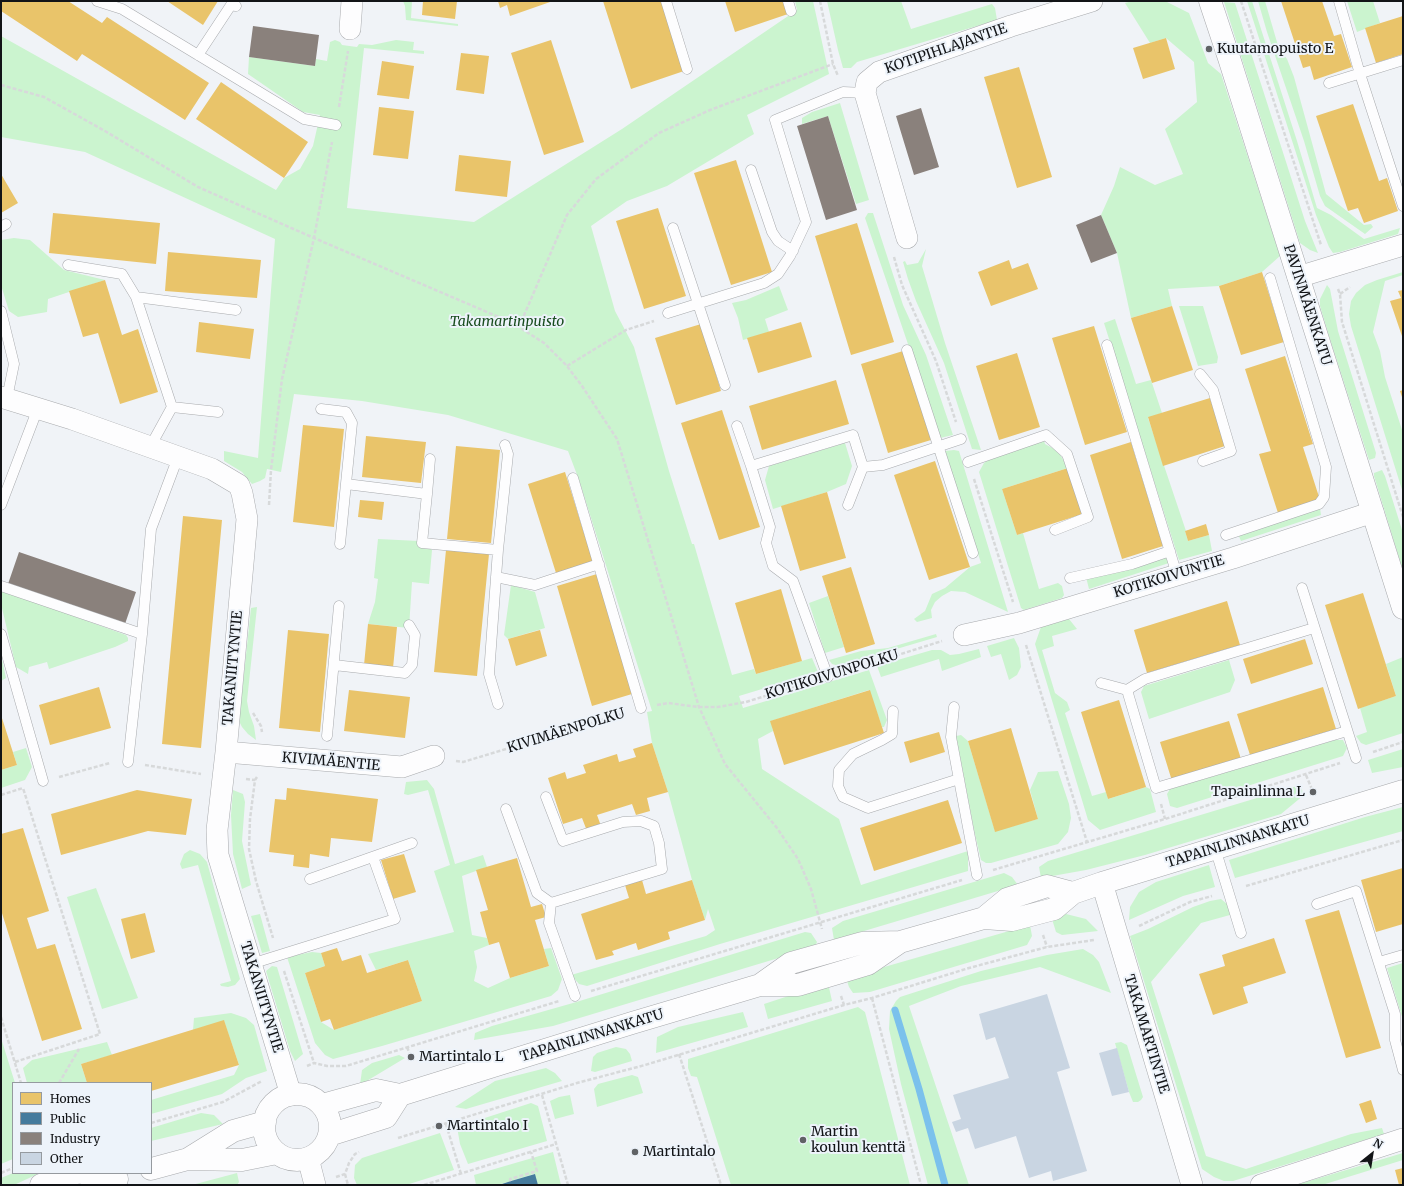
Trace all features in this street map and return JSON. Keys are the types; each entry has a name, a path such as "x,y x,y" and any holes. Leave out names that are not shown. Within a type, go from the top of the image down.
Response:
{"street":[{"path":"350,29 352,1"},
{"name":"KOTIPIHLAJANTIE","path":"865,93 867,82 878,72 1011,26 1092,1"},
{"name":"PAVINMÄENKATU","path":"1210,1 1403,608"},
{"path":"865,93 907,238"},
{"path":"1298,277 1403,245"},
{"name":"TAKANIITYNTIE","path":"4,397 212,469 238,485 242,493 247,519 242,559 226,752 217,830 218,855 291,1095"},
{"name":"KOTIKOIVUNTIE","path":"964,635 1020,623 1177,575 1373,512"},
{"name":"KIVIMÄENTIE","path":"226,752 402,767 434,756"},
{"name":"TAPAINLINNANKATU","path":"322,1105 376,1090 400,1095 760,985 798,985 868,964 900,942 984,918 1012,920 1054,909 1073,893 1102,883 1403,791"},
{"name":"TAKAMARTINTIE","path":"1102,883 1192,1185"},
{"path":"300,1094 316,1100 322,1105 330,1124 329,1134 325,1144 318,1153 308,1158 298,1160 287,1158 277,1153 267,1139 265,1131 265,1122 268,1112 274,1104 282,1098 300,1094"},
{"path":"329,1134 386,1117 400,1095"},
{"path":"188,1159 233,1131 265,1122"},
{"path":"1261,1185 1403,1139"},
{"path":"152,1169 188,1159 242,1160 277,1153"},
{"path":"308,1158 315,1184"},
{"path":"41,1185 73,1174"},
{"path":"85,1174 113,1182 135,1174"}],"lane":[{"path":"97,1 122,9 304,119 336,125"},
{"path":"666,1 687,69"},
{"path":"1339,1 1360,74 1403,206"},
{"path":"198,55 233,4"},
{"path":"1330,83 1403,60"},
{"path":"668,313 764,283 778,274 793,251 806,222 775,120 843,92 865,93"},
{"path":"752,170 772,232 778,241 793,251"},
{"path":"673,228 726,385"},
{"path":"68,265 122,274 136,297 172,407 150,447"},
{"path":"1226,536 1319,504 1324,497 1326,467 1270,278"},
{"path":"136,297 236,310"},
{"path":"1,312 14,364 4,397"},
{"path":"1107,345 1177,575"},
{"path":"907,350 974,553"},
{"path":"1200,374 1213,390 1231,451 1203,461"},
{"path":"172,407 218,412"},
{"path":"1,505 38,408"},
{"path":"321,409 346,412 352,423 340,544"},
{"path":"737,426 770,527 766,543 774,566 793,581 828,677"},
{"path":"751,466 853,435 863,467 848,505"},
{"path":"968,462 1046,435 1067,454 1088,517 1055,530"},
{"path":"863,467 883,466 961,439"},
{"path":"498,704 489,674 498,550 508,454 505,445"},
{"path":"128,762 142,634 151,529 178,457"},
{"path":"430,458 422,544 498,550"},
{"path":"573,478 641,708"},
{"path":"346,484 426,494"},
{"path":"1070,578 1132,564 1170,551"},
{"path":"496,577 535,585 599,564"},
{"path":"1,586 142,634"},
{"path":"1302,588 1356,758"},
{"path":"327,736 339,606"},
{"path":"334,665 405,673 412,665 415,635 409,625"},
{"path":"1101,683 1127,690 1145,679 1314,628"},
{"path":"1,634 43,781"},
{"path":"1127,690 1156,788 1347,731"},
{"path":"954,707 951,737 977,875"},
{"path":"893,711 892,734 853,754 838,770 838,786 843,797 868,808 959,779"},
{"path":"546,797 563,841 623,822 641,821 654,826 659,843 662,869 551,903"},
{"path":"506,809 537,893 551,903"},
{"path":"310,879 412,843"},
{"path":"1215,848 1241,933"},
{"path":"251,964 395,919 373,857"},
{"path":"1317,904 1356,891 1395,1014 1395,1040 1403,1070"},
{"path":"551,903 550,923 575,996"},
{"path":"1379,962 1403,955"}],"path":[{"path":"271,470 282,379 314,238 336,125 349,45 350,29"},
{"path":"520,327 567,215 596,179 659,134 710,110 833,64"},
{"path":"1,85 44,97 198,187 520,327 544,343 567,366 617,438 699,707 725,764 777,828 798,859 811,889 820,922"},
{"path":"567,366 626,330 656,320 668,313"},
{"path":"1399,505 1403,504"},
{"name":"KOTIKOIVUNPOLKU","path":"699,707 718,707 746,702 964,635"},
{"name":"KIVIMÄENPOLKU","path":"434,756 463,762 641,708 668,703 699,707"},
{"path":"152,1123 223,1102 267,1078 284,1072 314,1063 327,1066 346,1066 1306,775 1403,742"},
{"path":"1306,775 1313,792"},
{"path":"15,1062 100,1034 23,788"},
{"path":"393,1140 577,1083 872,998 970,968 1047,947 1099,939 1117,934 1190,902 1403,840"},
{"path":"872,998 921,1185"},
{"path":"1,1017 21,1082"},
{"path":"407,1047 411,1057"},
{"path":"59,1082 79,1049"},
{"path":"679,1054 721,1185"},
{"path":"542,1095 568,1185"},
{"path":"446,1124 461,1174"},
{"path":"424,1185 556,1144"},
{"path":"348,1185 345,1174 349,1162 355,1154 360,1152"},
{"path":"511,1181 510,1179 537,1171 531,1152"},
{"path":"1,1173 12,1168"},
{"path":"315,1184 345,1174"}],"green space":[{"path":"403,1 412,1 411,18 458,24 458,26 406,20"},
{"name":"Takamartinpuisto","path":"795,1 813,1 829,74 747,115 754,134 667,186 627,201 591,226 615,311 634,347 669,471 692,544 694,544 732,675 754,669 756,674 812,658 818,672 739,696 743,708 869,670 887,720 884,727 882,727 869,690 771,721 773,731 758,739 762,769 839,819 861,885 968,851 968,871 720,944 587,986 579,984 571,975 706,936 715,930 708,909 705,920 692,880 668,792 652,743 647,712 652,711 579,480 568,451 448,415 362,401 294,394 281,472 267,469 265,478 252,484 242,472 224,461 224,451 258,458 275,239 85,152 1,137 1,36 276,190 284,178 300,169 313,146 320,115 303,112 248,74 249,57 315,66 316,59 327,61 330,42 335,40 340,42 342,45 357,47 359,44 372,45 396,40 414,42 413,50 424,51 424,54 364,48 347,208 474,222 622,129 797,10"},
{"path":"827,1 901,1 911,29 992,4 995,8 997,20 857,62 851,68 843,68"},
{"path":"1132,1 1165,1 1189,13 1208,63 1221,74 1280,256 1262,272 1219,286 1168,289 1172,306 1131,318 1117,253 1101,215 1114,186 1120,167 1155,185 1183,174 1165,129 1197,102 1194,62 1166,38 1150,43 1125,3"},
{"path":"1247,1 1252,1 1317,208 1331,215 1364,239 1400,228 1398,234 1340,252 1333,253 1329,247 1316,215"},
{"path":"1258,1 1265,1 1279,49 1287,59 1294,77 1326,194 1364,225 1371,224 1373,227 1365,234 1325,206 1320,196 1304,141"},
{"path":"1347,1 1373,1 1380,23 1357,32"},
{"path":"1224,2 1235,3 1305,221 1318,253 1310,250 1300,243"},
{"path":"840,103 869,200 856,204 828,116 802,124 802,118 812,112"},
{"path":"868,213 873,213 903,305 926,355 953,435 940,438 865,218"},
{"path":"14,238 30,240 64,270 105,280 48,299 47,312 18,317 9,311 1,285 1,240"},
{"path":"926,249 922,266 945,343 981,450 972,449 944,363 916,301 903,262 905,261 907,265 918,263"},
{"path":"1403,272 1403,275 1385,281 1373,332 1380,351 1385,377 1403,433 1403,493 1351,326 1349,314 1351,301 1356,293 1365,285"},
{"path":"1327,285 1330,289 1338,331 1376,453 1375,458 1369,460 1320,306 1320,299"},
{"path":"779,286 788,310 765,319 769,332 743,340 738,318 732,303 746,300"},
{"path":"1179,306 1203,306 1218,357 1217,363 1198,366"},
{"path":"1115,319 1136,384 1151,380 1162,413 1148,418 1188,541 1209,535 1212,551 1179,560 1104,323"},
{"path":"1044,441 1045,444 1058,451 1068,468 1002,489 1017,535 1023,533 1039,589 1058,583 1062,586 1064,595 1062,598 1024,610 1021,608 979,472 984,463 994,456"},
{"path":"845,443 852,466 846,484 827,492 773,509 765,480 769,466"},
{"path":"945,451 959,451 1008,612 965,592 951,591 935,602 931,610 932,618 917,622 914,619 925,611 932,594 945,588 970,567 981,563"},
{"path":"1382,470 1403,533 1403,571 1374,476 1374,473"},
{"path":"1320,508 1321,515 1241,541 1238,534"},
{"path":"378,539 419,541 432,550 429,584 412,582 409,628 368,624 375,602 378,579 374,578"},
{"path":"1164,557 1168,559 1169,563 1089,589 1086,577"},
{"path":"511,585 535,592 545,628 508,639 504,635"},
{"path":"4,591 126,635 128,641 115,647 49,669 47,662 29,667 28,674 16,667 1,604 1,592"},
{"path":"828,596 844,647 825,653 809,603"},
{"path":"257,607 247,701 256,740 248,734 239,721 251,608"},
{"path":"1069,619 1077,629 1052,636 1054,646 1042,650 1055,693 1067,702 1070,710 1065,713 1092,796 1106,792 1108,799 1146,787 1150,789 1156,812 1100,830 1088,820 1035,644 1041,627"},
{"path":"936,634 937,637 839,666 832,664 829,660 861,651 888,648"},
{"path":"1014,638 1019,648 1021,667 1017,675 1009,680 1001,654 991,657 987,646"},
{"path":"979,649 981,657 942,671 939,659 881,677 877,666 932,650 941,650 950,655"},
{"path":"1,655 6,678 1,681"},
{"path":"1403,657 1403,733 1366,745 1361,743 1356,736 1367,732 1360,708 1396,696 1386,664"},
{"path":"1229,660 1235,680 1230,692 1149,719 1141,692 1144,686"},
{"path":"961,735 968,741 995,831 1038,819 1030,790 1038,772 1058,771 1069,804 1071,818 1068,832 1058,844 991,863 986,863 981,860 956,736"},
{"path":"1335,740 1343,740 1347,748 1343,756 1177,808 1170,806 1167,794 1170,789"},
{"path":"26,748 32,767 25,780 1,788 1,770 17,765 13,752"},
{"path":"1403,749 1403,767 1372,773 1368,760"},
{"path":"427,780 434,789 455,864 483,855 487,867 462,876 472,935 487,938 489,945 474,951 477,967 474,981 488,988 510,978 549,966 544,949 551,948 562,979 558,990 551,996 333,1059 325,1055 315,1043 287,957 312,952 321,953 325,966 305,973 321,1022 334,1030 422,1001 408,960 376,970 368,954 454,932 434,871 450,865 428,790 408,795 404,794 406,782"},
{"path":"1300,785 1304,795 1281,814 1145,855 1086,870 1041,878 1039,867 1048,861"},
{"path":"233,790 243,794 245,802 242,841 251,885 242,889 233,854 231,815"},
{"path":"1403,807 1403,831 1235,878 1229,860 1365,817"},
{"path":"190,850 200,854 207,862 240,979 235,985 228,987 221,986 220,984 231,981 198,865 182,869 180,864 184,854"},
{"path":"1209,865 1215,887 1183,896 1129,920 1130,907 1139,892 1156,882"},
{"path":"1004,873 1012,877 1018,885 834,940 832,928 843,921"},
{"path":"96,888 138,998 102,1009 67,897"},
{"path":"1221,899 1227,904 1230,915 1201,923 1151,982 1206,1156 1246,1169 1351,1134 1382,1128 1384,1134 1233,1181 1224,1181 1214,1177 1202,1169 1130,936 1193,907"},
{"path":"260,914 270,951 262,953 251,916"},
{"path":"1066,914 1086,919 1098,931 1062,935 1056,932 1052,919"},
{"path":"1030,925 1032,936 1027,945 870,992 853,993 846,978"},
{"path":"805,932 811,933 817,942 815,947 553,1026 474,1040 475,1033 492,1026 573,1003"},
{"path":"1083,949 1093,955 1099,962 1111,993 1040,967 961,986 909,1006 969,1185 928,1185 901,1084 889,1029 890,1011 896,1001 900,997 981,971 1047,955"},
{"path":"1403,963 1403,1020 1387,968"},
{"path":"272,966 277,967 303,1054 295,1061 290,1051 266,971"},
{"path":"828,983 832,1001 768,1019 764,1004"},
{"name":"Martin koulun kenttä","path":"858,1007 865,1012 910,1185 731,1185 697,1077 691,1076 688,1068 688,1059"},
{"path":"743,1012 748,1027 656,1053 657,1037 678,1027"},
{"path":"231,1013 246,1018 254,1025 267,1071 246,1078 222,1094 152,1114 152,1100 234,1075 239,1065 224,1021 193,1030 194,1018"},
{"path":"1,1038 15,1082 12,1082 12,1159 1,1164"},
{"path":"107,1042 112,1055 81,1064 87,1082 27,1082 23,1068 32,1060"},
{"path":"1121,1042 1127,1045 1143,1097 1138,1102 1133,1102 1129,1092 1115,1043"},
{"path":"616,1047 626,1049 630,1054 632,1061 595,1072 591,1071 593,1057 597,1053"},
{"path":"399,1055 405,1058 360,1085 362,1070 372,1063"},
{"path":"546,1068 555,1073 562,1081 466,1109 455,1107 495,1081"},
{"path":"632,1075 638,1077 643,1093 597,1107 594,1089 598,1084"},
{"path":"570,1095 574,1114 555,1119 550,1101 559,1097"},
{"path":"531,1103 538,1106 547,1141 468,1164 460,1144 457,1127"},
{"path":"201,1113 214,1115 223,1124 152,1141 152,1128"},
{"path":"440,1133 454,1170 406,1185 357,1185 354,1178 355,1165 362,1158"},
{"path":"553,1152 561,1185 538,1185 534,1174 498,1185 476,1185 474,1175"},
{"path":"1403,1153 1403,1160 1322,1185 1296,1185"},
{"path":"12,1173 38,1174 14,1185 1,1185 1,1178"},
{"path":"237,1173 239,1182 237,1185 192,1185"}],"building: Homes":[{"path":"1,1 68,1 102,23 107,17 209,83 185,120 82,54 77,61 1,11"},
{"path":"167,1 218,1 203,25"},
{"path":"423,1 457,1 455,19 422,15"},
{"path":"498,1 553,1 510,16 507,5 500,8"},
{"path":"603,1 662,1 684,71 631,89"},
{"path":"725,1 784,1 788,14 735,32"},
{"path":"1281,1 1322,1 1334,36 1341,34 1352,67 1314,80 1310,66 1303,68"},
{"path":"1403,16 1403,54 1376,63 1365,28"},
{"path":"1166,38 1175,69 1143,79 1133,48"},
{"path":"551,40 584,142 544,155 511,53"},
{"path":"461,53 489,56 484,94 456,90"},
{"path":"382,61 414,66 409,99 377,95"},
{"path":"1019,67 1052,177 1017,188 984,77"},
{"path":"221,82 308,142 284,178 196,119"},
{"path":"1353,104 1379,181 1387,178 1398,211 1364,223 1358,208 1348,211 1316,116"},
{"path":"379,107 414,111 408,159 373,155"},
{"path":"459,155 511,161 507,197 455,191"},
{"path":"736,160 772,272 731,285 694,173"},
{"path":"1,174 18,203 1,213"},
{"path":"658,208 686,296 644,309 616,221"},
{"path":"53,213 160,223 156,264 49,253"},
{"path":"857,223 894,342 851,355 815,236"},
{"path":"168,252 261,260 257,298 165,291"},
{"path":"1009,260 1012,269 1028,263 1038,289 991,306 978,272"},
{"path":"1262,272 1284,342 1241,355 1219,286"},
{"path":"105,280 122,335 138,329 158,392 120,404 98,333 83,337 69,291"},
{"path":"1403,290 1403,339 1390,301 1401,298 1398,291"},
{"path":"1172,306 1193,370 1152,383 1131,318"},
{"path":"199,322 254,329 250,359 196,352"},
{"path":"801,322 812,357 758,373 747,338"},
{"path":"701,324 721,391 676,405 655,338"},
{"path":"1094,326 1127,432 1085,445 1052,338"},
{"path":"903,351 931,440 888,453 861,364"},
{"path":"1017,353 1040,427 999,440 976,366"},
{"path":"1285,356 1313,444 1303,447 1320,500 1278,513 1259,454 1271,451 1245,369"},
{"path":"836,380 849,424 762,450 749,406"},
{"path":"1403,390 1403,400 1400,391"},
{"path":"1210,398 1225,446 1163,466 1148,417"},
{"path":"722,410 760,527 719,540 681,423"},
{"path":"303,425 344,429 334,527 293,522"},
{"path":"366,436 426,442 421,483 362,477"},
{"path":"1131,442 1163,546 1122,559 1090,455"},
{"path":"456,446 500,450 491,543 447,539"},
{"path":"935,461 970,567 929,580 894,475"},
{"path":"1068,468 1083,514 1017,535 1002,489"},
{"path":"565,472 593,562 556,573 528,484"},
{"path":"827,492 846,558 800,571 781,506"},
{"path":"360,500 384,502 382,520 358,517"},
{"path":"183,516 222,520 201,748 162,744"},
{"path":"1206,524 1209,535 1188,541 1185,531"},
{"path":"446,550 489,554 477,676 434,672"},
{"path":"851,567 875,644 846,653 822,576"},
{"path":"597,574 632,694 592,706 557,586"},
{"path":"781,589 802,661 756,674 735,603"},
{"path":"1363,593 1396,696 1358,709 1325,605"},
{"path":"1227,601 1240,645 1147,673 1134,630"},
{"path":"368,624 397,627 393,668 364,665"},
{"path":"288,630 329,634 320,732 279,728"},
{"path":"540,630 547,656 516,666 508,639"},
{"path":"1305,639 1313,664 1251,684 1243,659"},
{"path":"99,687 111,728 50,745 39,705"},
{"path":"1323,687 1336,729 1250,755 1237,714"},
{"path":"349,690 410,697 405,738 344,731"},
{"path":"870,690 884,733 784,765 770,721"},
{"path":"1119,700 1146,787 1108,799 1081,712"},
{"path":"1,715 17,765 1,770"},
{"path":"1229,721 1241,759 1172,781 1160,742"},
{"path":"1011,728 1038,819 995,832 968,741"},
{"path":"939,732 945,752 910,763 904,742"},
{"path":"652,743 668,792 647,798 650,811 636,815 632,804 597,815 601,826 587,831 582,818 563,824 548,778 565,772 567,779 586,773 583,765 617,754 619,762 636,757 633,749"},
{"path":"287,788 378,799 372,842 331,838 329,857 310,854 309,868 293,866 294,855 269,852 275,799 286,800"},
{"path":"137,790 192,799 186,835 148,831 61,855 51,814"},
{"path":"948,800 962,843 874,871 860,828"},
{"path":"23,828 49,911 27,918 37,949 55,944 82,1029 42,1041 1,910 1,834"},
{"path":"404,854 416,892 393,899 381,860"},
{"path":"517,858 531,907 542,904 546,917 535,920 549,966 510,978 499,942 489,945 480,912 488,910 476,870"},
{"path":"1403,868 1403,924 1376,932 1361,880"},
{"path":"642,880 646,894 692,880 705,920 668,932 670,939 638,950 636,943 612,951 614,955 596,960 581,914 629,898 625,885"},
{"path":"1339,910 1381,1048 1346,1058 1305,920"},
{"path":"145,913 155,952 131,959 121,919"},
{"path":"1274,938 1286,973 1243,987 1248,1003 1213,1015 1199,974 1225,966 1222,955"},
{"path":"337,948 342,961 361,955 367,973 408,960 422,1001 334,1030 330,1019 321,1022 305,973 325,966 321,953"},
{"path":"224,1020 239,1065 152,1091 152,1082 87,1082 81,1064"},
{"path":"1371,1100 1377,1119 1366,1123 1359,1104"},
{"path":"1403,1168 1403,1185 1399,1185 1395,1170"}],"building: Public":[{"path":"535,1174 538,1185 499,1185 511,1181"}],"building: Industry":[{"path":"253,26 319,35 315,66 249,57"},
{"path":"921,108 939,167 914,175 896,116"},
{"path":"828,116 857,210 826,220 797,126"},
{"path":"1101,215 1117,253 1091,263 1076,225"},
{"path":"19,552 136,592 125,624 8,584"}],"building: Other":[{"path":"1047,994 1070,1068 1057,1072 1087,1171 1053,1181 1051,1171 1029,1178 1016,1136 975,1149 968,1128 956,1132 952,1122 961,1119 953,1095 1009,1078 995,1037 986,1040 979,1014"},
{"path":"1117,1048 1129,1092 1112,1096 1099,1053"}],"waterway":[{"path":"895,1010 919,1089 945,1185"}],"place":[{"name":"Kuutamopuisto E","path":"1209,49"},
{"name":"Tapainlinna L","path":"1313,792"},
{"name":"Martintalo L","path":"411,1057"},
{"name":"Martintalo I","path":"439,1126"},
{"name":"Martin koulun kenttä","path":"803,1140"},
{"name":"Martintalo","path":"635,1152"}]}
